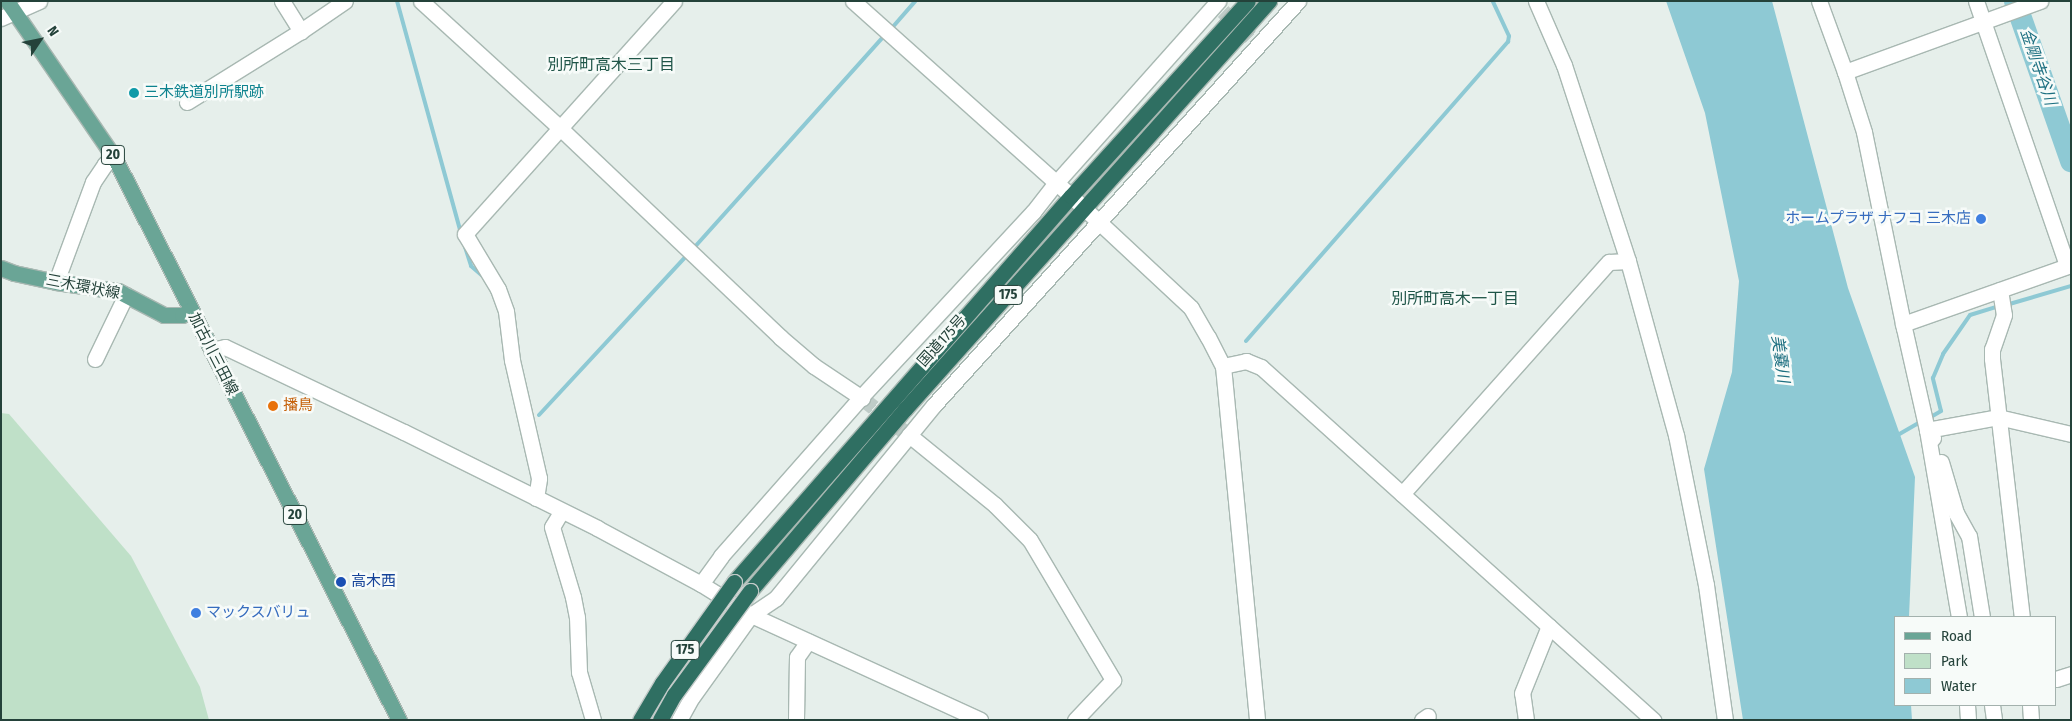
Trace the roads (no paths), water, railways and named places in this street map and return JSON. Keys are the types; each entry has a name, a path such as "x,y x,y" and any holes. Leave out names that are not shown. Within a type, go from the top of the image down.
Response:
{"highway":[{"name":"国道175号","path":"640,720 662,683 734,582 1070,196 1248,1"},
{"name":"国道175号","path":"660,720 674,695 750,591 904,409 1085,210 1269,1"}],"main road":[{"name":"加古川三田線","path":"8,11 114,157 399,720"},
{"name":"三木環状線","path":"1,268 14,273 56,282 118,291 164,315 182,315 191,310"}],"street":[{"path":"8,11 39,1"},
{"path":"282,1 301,32"},
{"path":"187,102 301,32 345,1"},
{"path":"421,1 559,127 780,337 814,366 861,397"},
{"path":"536,498 539,478 512,360 506,311 498,289 465,234 674,1"},
{"path":"853,1 1056,183 1191,308 1223,366 1257,720"},
{"path":"679,720 692,697 751,615 776,598 909,435 1100,223 1255,41 1298,1"},
{"path":"1536,1 1564,65 1628,261 1678,444 1706,585 1725,720"},
{"path":"1819,1 1845,72 1864,132 1903,324 1928,430 1959,616"},
{"path":"1903,324 2069,265 1976,1"},
{"path":"1845,72 2040,1"},
{"path":"701,584 721,556 861,397 1034,212 1056,183 1219,6"},
{"path":"56,282 93,182 106,164 114,157"},
{"path":"1402,494 1609,262 1628,261"},
{"path":"2000,290 2004,315 1992,349 1998,417 2022,616"},
{"path":"95,359 126,295"},
{"path":"211,350 225,347 404,432 596,528 701,584 751,615 980,720"},
{"path":"1223,366 1246,361 1261,367 1653,720"},
{"path":"1928,430 1998,417 2071,434"},
{"path":"1928,430 1936,442 1956,513 1969,536 1982,616"},
{"path":"909,435 995,505 1030,540 1113,680 1075,720"},
{"path":"561,512 552,527 573,597 577,617 579,672 593,720"},
{"path":"1526,720 1522,693 1549,626"},
{"path":"796,720 797,657 808,641"},
{"path":"2057,679 2071,674"},
{"path":"1967,706 1968,720"},
{"path":"1992,706 1994,720"},
{"path":"2030,706 2032,720"}],"water":[{"name":"美嚢川","path":"1666,1 1772,1 1848,288 1915,477 1909,616 1894,616 1894,706 1911,706 1912,720 1743,720 1704,469 1732,372 1739,281 1705,113"}],"waterway":[{"path":"397,1 461,233"},
{"path":"891,29 915,1"},
{"path":"1246,341 1508,42 1509,36 1493,1"},
{"name":"金剛寺谷川","path":"2015,1 2071,161"},
{"path":"692,250 886,34"},
{"path":"465,247 471,266 485,278"},
{"path":"539,415 687,255"},
{"path":"2006,305 2071,286"},
{"path":"1929,418 1941,411 1933,378 1943,354 1970,315 2000,306"},
{"path":"1896,436 1922,421"}],"tunnel":[{"path":"1223,11 1252,38"},
{"path":"862,398 909,435"}],"place":[{"name":"三木鉄道別所駅跡","path":"134,93"},
{"name":"ホームプラザ ナフコ 三木店","path":"1981,219"},
{"name":"播鳥","path":"273,406"},
{"name":"高木西","path":"341,582"},
{"name":"マックスバリュ","path":"196,613"}],"district":[{"name":"別所町高木三丁目","path":"611,65"},
{"name":"別所町高木一丁目","path":"1455,299"}]}
